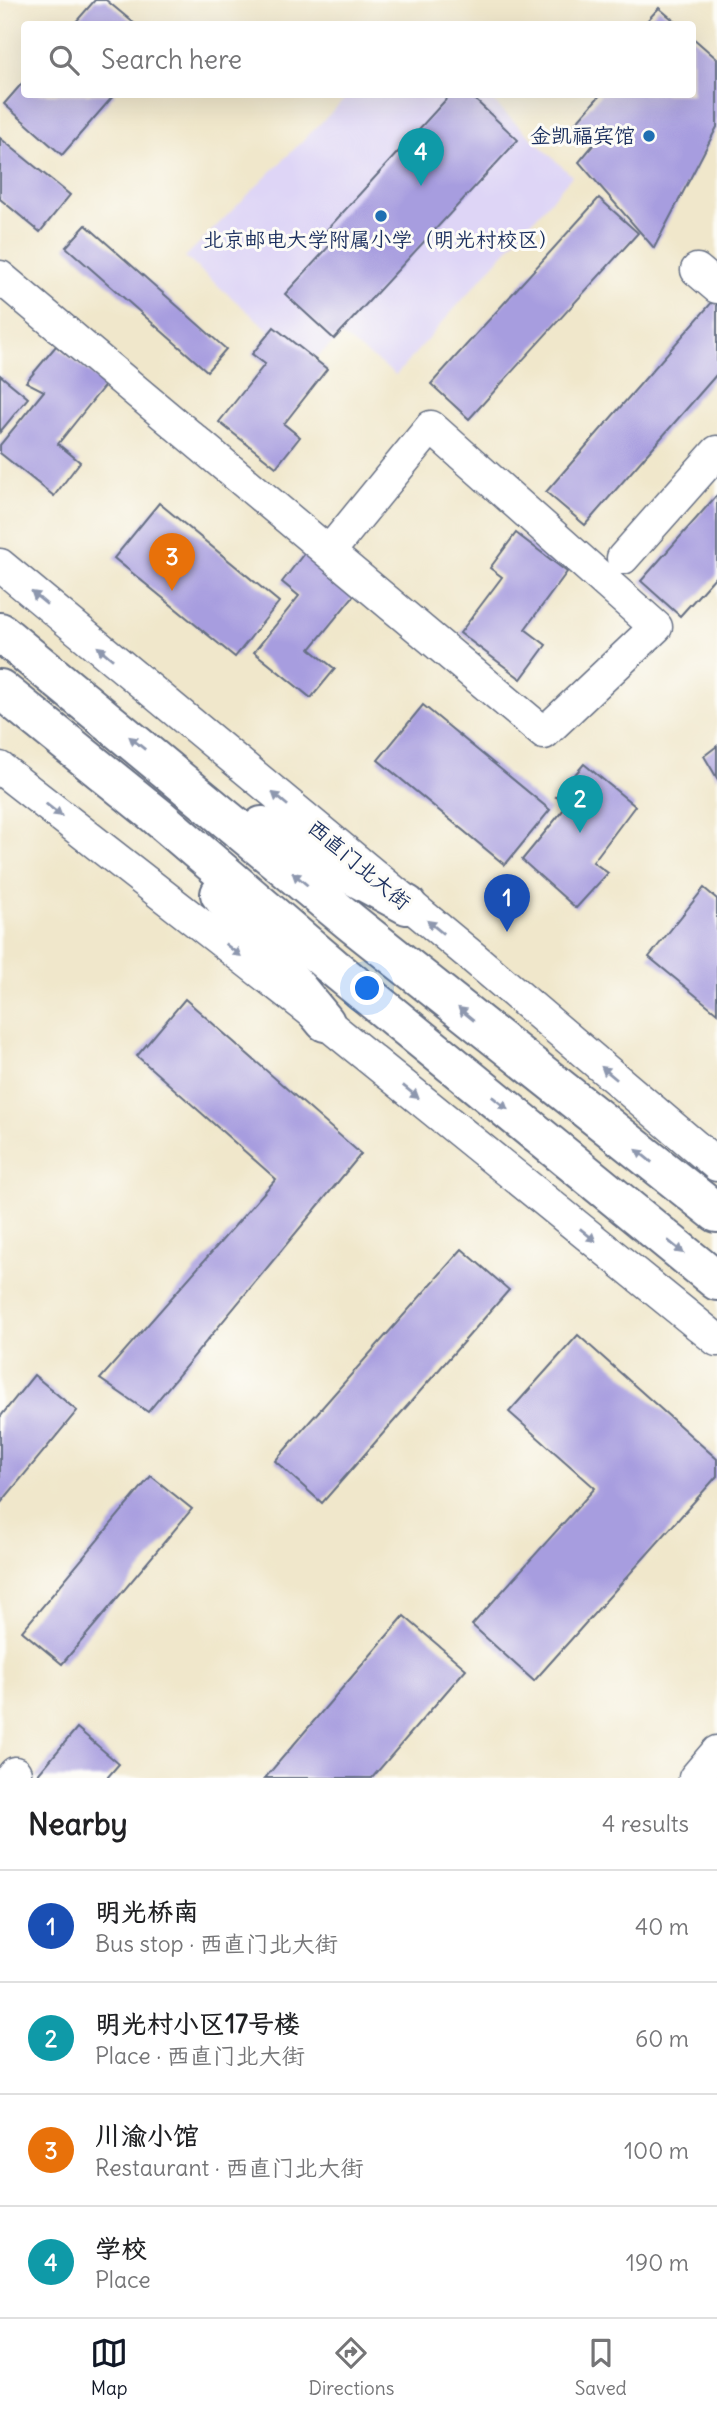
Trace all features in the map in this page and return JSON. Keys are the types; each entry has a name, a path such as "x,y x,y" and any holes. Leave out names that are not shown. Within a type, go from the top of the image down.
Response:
{"highway":[{"path":"0,632 190,786 352,923 717,1213"},
{"path":"0,689 156,816 333,967 717,1281"},
{"path":"190,786 407,905"},
{"path":"156,816 325,1022"}],"street":[{"path":"0,277 544,733 656,627 431,426 329,552"},
{"path":"623,558 717,452"},
{"name":"西直门北大街","path":"0,565 717,1165"},
{"path":"0,768 325,1022 717,1340"},
{"path":"695,1778 717,1752"}],"shaded area":[{"name":"北京邮电大学附属小学（明光村校区）","path":"346,98 489,98 572,176 396,375 342,336 308,364 185,257"}],"building":[{"path":"95,0 106,0 131,21 77,21"},
{"path":"659,8 674,21 647,21"},
{"name":"金凯福宾馆","path":"696,41 717,59 717,127 654,248 579,162 594,144 573,126 598,98 696,98"},
{"path":"21,84 21,98 112,98 62,155 4,104"},
{"path":"447,98 473,98 518,140 334,339 285,294 333,242 324,233"},
{"path":"0,138 70,195 40,232 0,199"},
{"path":"599,198 638,233 469,419 431,384"},
{"path":"86,225 226,349 207,371 66,247"},
{"path":"713,301 717,304 717,374 585,525 546,492"},
{"path":"274,327 327,369 284,424 300,437 276,467 219,422 265,364 252,354"},
{"path":"56,346 105,385 58,444 80,462 54,496 0,453 0,445 44,391 26,382"},
{"path":"0,375 28,398 0,432"},
{"path":"717,495 717,575 680,616 641,581"},
{"path":"159,503 279,602 235,657 114,558"},
{"path":"516,533 567,572 525,629 546,645 521,679 460,633 502,577 490,568"},
{"path":"309,547 360,588 310,649 335,669 311,698 254,652 299,596 282,582"},
{"path":"423,705 550,810 505,865 378,760"},
{"path":"717,746 717,778 704,756"},
{"path":"584,764 635,806 593,862 608,873 576,908 522,860 569,803 556,797"},
{"path":"704,888 717,899 717,1013 649,957"},
{"path":"185,999 361,1154 148,1412 100,1379 276,1179 137,1056"},
{"path":"462,1249 509,1290 322,1503 275,1461"},
{"path":"578,1335 717,1459 717,1476 534,1681 472,1625 595,1488 509,1412"},
{"path":"34,1375 77,1411 0,1504 0,1417"},
{"path":"151,1476 192,1509 62,1664 22,1631"},
{"path":"404,1616 466,1669 372,1778 265,1778"},
{"path":"77,1728 119,1764 107,1778 35,1778"}],"place":[{"name":"金凯福宾馆","path":"649,136"},
{"name":"学校","path":"421,186"},
{"name":"北京邮电大学附属小学（明光村校区）","path":"381,216"},
{"name":"川渝小馆","path":"172,591"},
{"name":"明光村小区17号楼","path":"580,833"},
{"name":"明光桥南","path":"507,932"}]}
